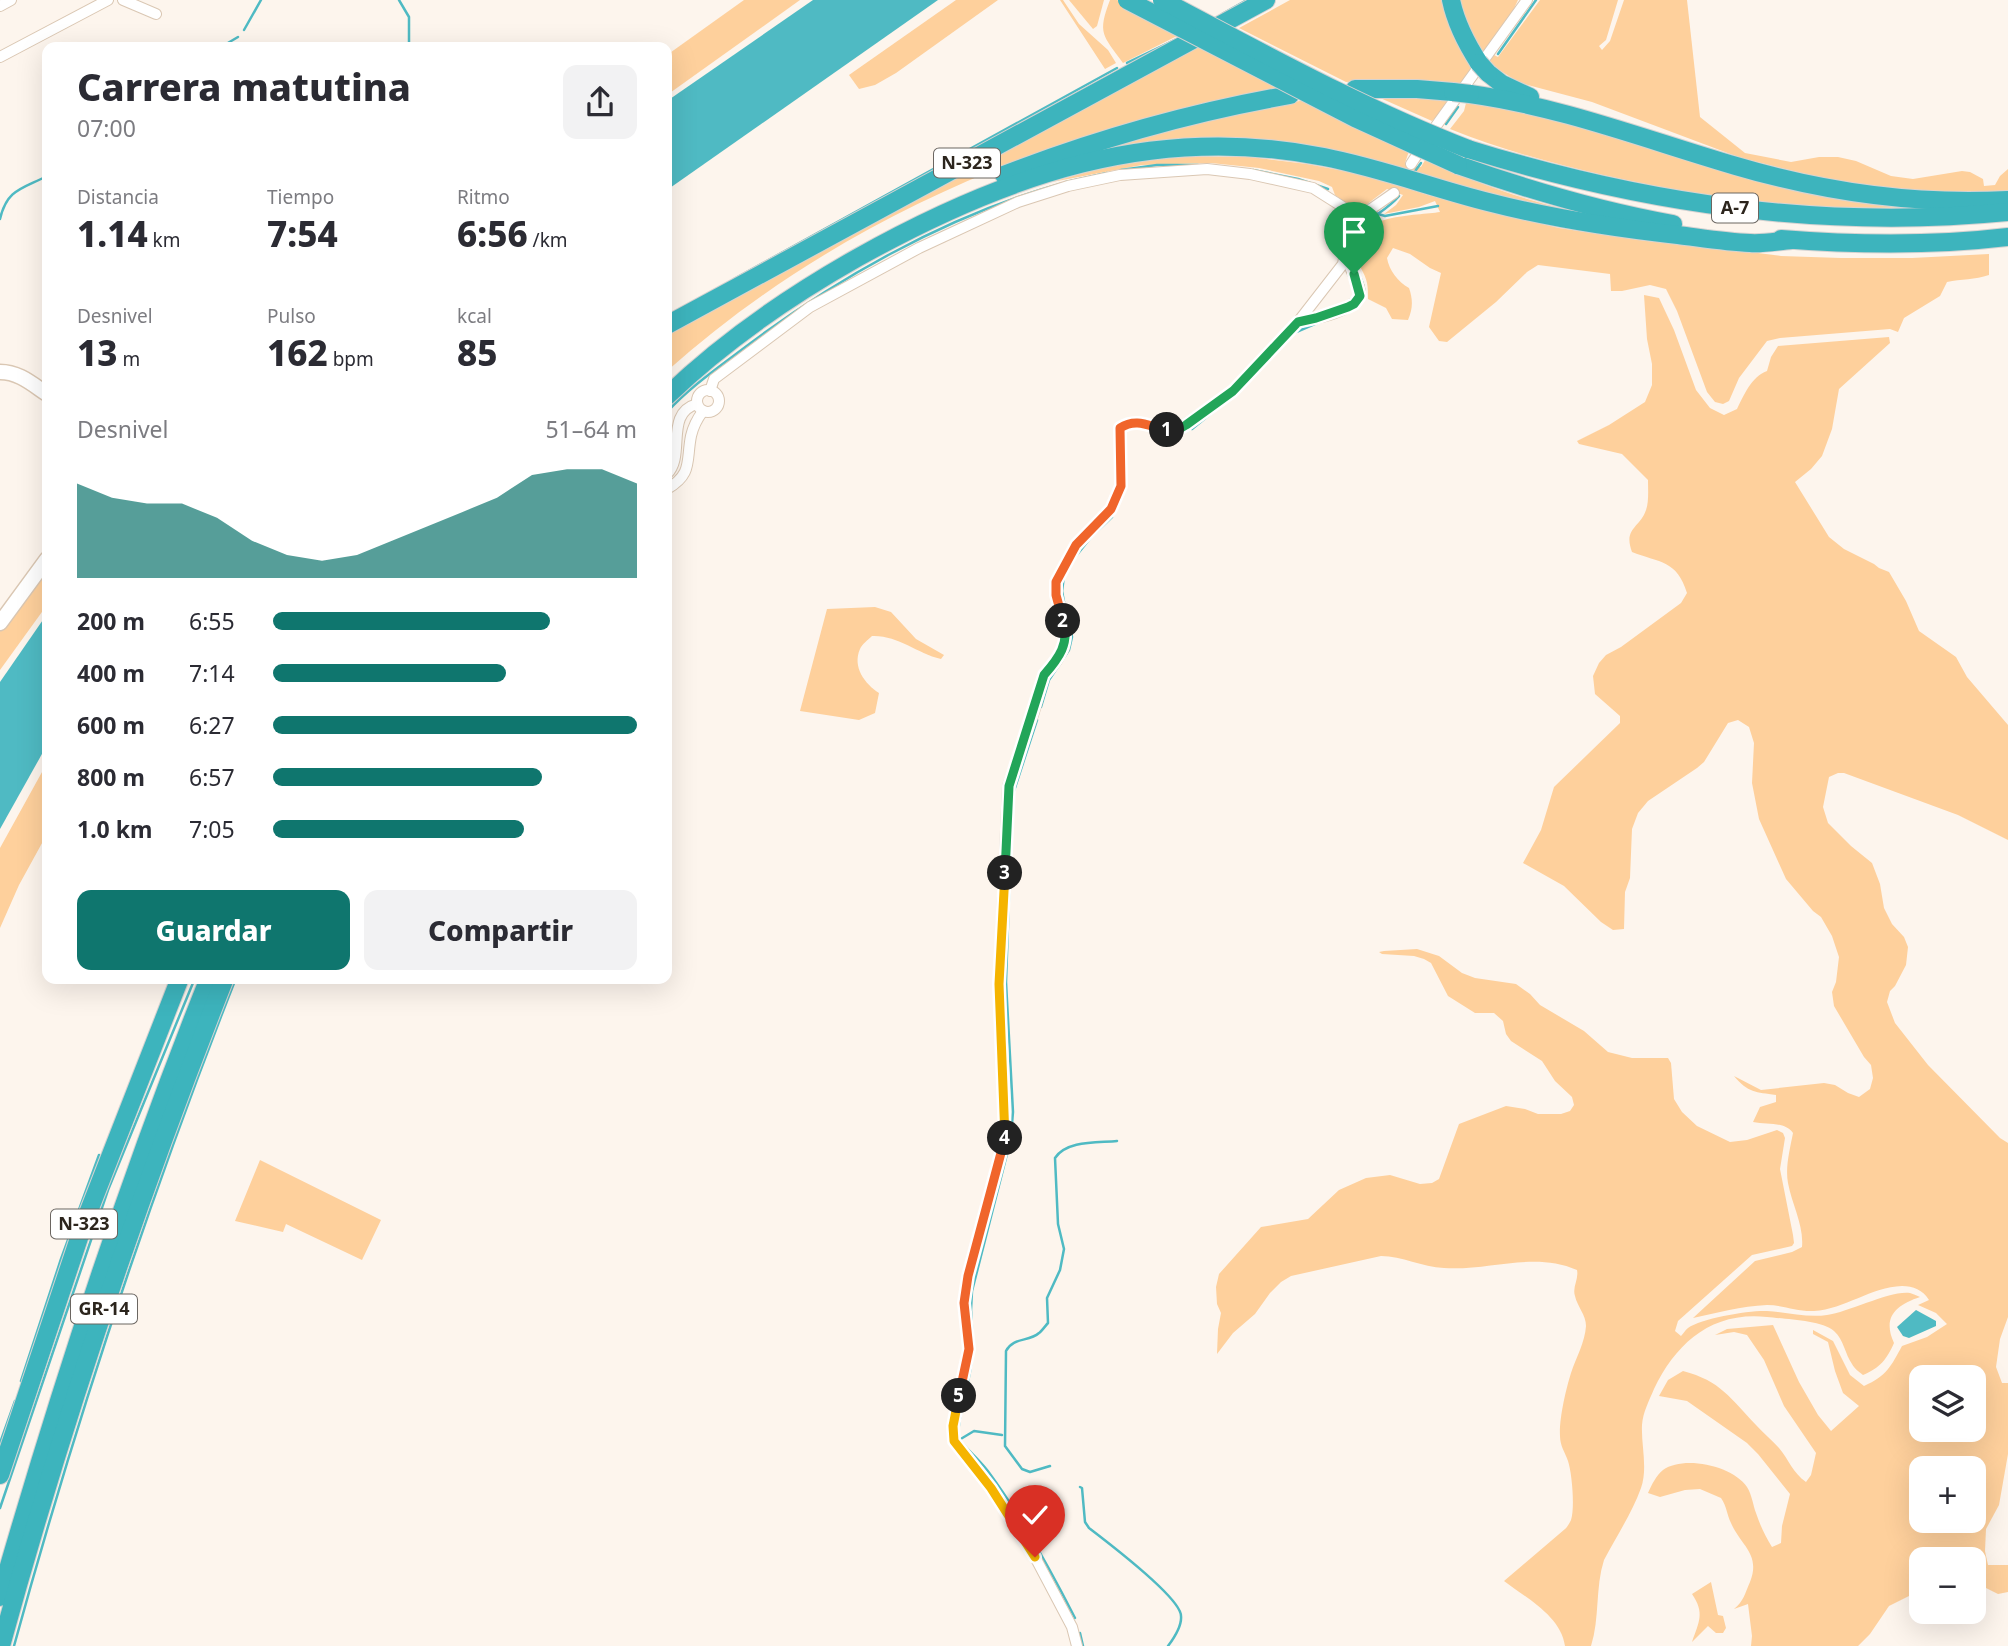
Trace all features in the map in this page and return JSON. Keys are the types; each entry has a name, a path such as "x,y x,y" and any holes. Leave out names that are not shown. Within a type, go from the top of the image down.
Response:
{"highway":[{"name":"A-7","path":"1127,0 1354,118 1458,165 1544,194 1644,219 1747,236 1906,244 2008,237"},
{"name":"A-7","path":"1162,0 1370,108 1468,149 1526,167 1658,197 1746,210 1837,218 1959,217 2008,212"},
{"name":"N-323","path":"672,322 1266,0"},
{"path":"1451,0 1465,41 1483,68 1502,84 1519,93 1569,108 1588,119"},
{"path":"1355,89 1416,89 1516,101 1588,119 1737,166 1837,190 1922,200 2008,200"},
{"path":"672,376 736,325 807,276 920,213 1052,157 1142,127 1290,94"},
{"path":"672,391 784,303 895,237 1006,186 1064,167 1115,155 1170,148 1221,146 1272,149 1325,157 1556,218 1644,232 1752,243 1792,240"},
{"name":"N-323","path":"0,1475 83,1226 178,984"},
{"name":"GR-14","path":"0,1597 106,1257 207,984"},
{"name":"GR-14","path":"1,1646 70,1414 116,1274 223,984"}],"street":[{"path":"0,6 11,0"},
{"path":"0,57 107,0"},
{"path":"123,0 156,14"},
{"path":"1411,164 1527,0"},
{"path":"672,485 682,477 687,467 692,432 700,408 700,394 710,390 714,379 810,307 919,248 1018,202 1120,175 1207,169 1251,174 1313,188 1343,207 1351,219 1343,264 1298,322 1233,391 1176,431 1146,423 1126,424 1120,428 1121,486 1111,509 1076,545 1056,582 1056,595 1066,630 1064,648 1044,675 1009,786 999,984 1005,1140 968,1276 964,1303 969,1349 953,1426 954,1441 991,1488 1035,1557 1072,1627 1077,1646"},
{"path":"1351,219 1394,193"},
{"path":"1298,322 1348,307 1360,296 1354,274 1344,254"},
{"path":"0,372 23,377 42,390"},
{"path":"672,467 678,424 683,413 692,405 710,412 718,405 717,396 710,390"},
{"path":"0,623 42,566"}],"shaded area":[{"path":"744,0 800,0 672,91 672,51"},
{"path":"956,0 998,0 896,73 875,85 859,89 849,75"},
{"path":"1060,0 1063,0 1079,24 1108,50 1116,63 1105,69"},
{"path":"1069,0 1104,0 1097,26 1093,29"},
{"path":"1110,0 1117,0 1181,34 1123,63 1104,34 1104,20"},
{"path":"1290,0 1445,0 1474,68 1460,84 1392,80 1346,82 1239,28"},
{"path":"1458,0 1518,0 1510,17 1482,57 1473,45"},
{"path":"1540,0 1618,0 1606,40 1599,46 1602,50 1610,41 1624,0 1687,0 1700,117 1745,153 1791,162 1838,157 1856,161 1891,176 1913,179 1970,172 1983,179 1984,186 1995,185 2008,169 2008,192 1925,192 1832,181 1741,158 1592,102 1520,83 1488,63 1494,55 1498,57"},
{"path":"1200,44 1284,89 1200,105 1117,127 1035,154 955,186 878,224 804,268 733,316 672,367 672,332"},
{"path":"1369,93 1455,97 1432,121"},
{"path":"1305,100 1409,151 1405,163 1421,167 1427,157 1465,177 1505,192 1611,221 1539,210 1323,150 1074,158 1096,149 1215,117"},
{"path":"1466,103 1519,109 1589,127 1751,180 1829,195 1915,207 1836,207 1758,202 1680,190 1564,166 1450,129 1464,111"},
{"path":"1177,156 1251,157 1307,164 1355,173 1428,195 1559,228 1647,241 1781,256 1912,258 1989,254 1989,275 1947,282 1940,296 1904,318 1898,332 1890,329 1767,341 1739,378 1729,401 1723,404 1715,402 1707,392 1666,289 1650,285 1611,291 1610,274 1538,265 1447,342 1439,341 1429,327 1441,273 1410,254 1393,248 1387,258 1388,262 1395,275 1409,288 1412,304 1408,320 1392,319 1386,308 1368,299 1366,279 1355,252 1357,240 1363,230 1387,219 1440,212 1435,201 1384,214 1396,205 1403,195 1387,189 1366,205 1349,205 1335,195 1332,187 1319,181 1259,168 1211,163 1142,165 1052,182 1115,164"},
{"path":"1644,295 1659,298 1696,390 1710,408 1724,415 1737,409 1752,382 1767,371 1778,346 1889,337 1890,343 1839,389 1832,429 1822,456 1795,482 1829,537 1844,549 1889,572 1919,631 1956,657 1967,677 2008,725 2008,840 1958,815 1844,773 1829,777 1823,807 1828,823 1872,863 1880,884 1884,908 1908,947 1906,965 1890,991 1887,1002 1895,1023 1928,1065 2008,1143 2008,1317 2000,1339 1996,1367 2002,1383 2008,1383 2008,1454 1999,1505 1986,1529 1986,1456 1909,1456 1909,1533 1986,1533 1985,1547 1909,1547 1909,1596 1889,1606 1870,1634 1858,1646 1751,1646 1748,1604 1734,1609 1740,1603 1750,1582 1753,1564 1721,1498 1700,1489 1660,1497 1648,1493 1658,1475 1672,1466 1695,1463 1720,1468 1731,1473 1747,1487 1772,1547 1781,1543 1790,1494 1747,1443 1687,1401 1659,1396 1668,1380 1683,1371 1716,1385 1776,1445 1806,1482 1811,1475 1816,1453 1784,1406 1764,1360 1747,1335 1734,1332 1715,1335 1727,1329 1773,1325 1799,1382 1818,1415 1831,1431 1859,1406 1843,1393 1828,1342 1813,1334 1813,1330 1833,1341 1850,1375 1864,1386 1888,1370 1902,1346 1927,1337 1947,1324 1936,1313 1918,1305 1929,1300 1921,1291 1902,1286 1880,1290 1814,1311 1767,1305 1693,1318 1755,1261 1802,1247 1801,1231 1787,1177 1793,1133 1780,1125 1753,1122 1760,1107 1776,1102 1776,1095 1748,1089 1734,1076 1761,1090 1824,1083 1835,1085 1859,1097 1870,1089 1873,1078 1871,1065 1834,1006 1832,992 1839,957 1832,936 1821,917 1786,879 1759,819 1752,783 1754,743 1749,727 1738,720 1728,723 1704,762 1648,801 1638,813 1632,829 1624,929 1613,930 1564,886 1523,863 1541,830 1554,787 1620,723 1620,716 1595,694 1593,676 1599,663 1606,655 1681,603 1687,593 1673,568 1632,552 1631,533 1646,510 1648,480 1622,454 1579,444 1577,441 1645,402 1652,385"},
{"path":"42,572 42,612 0,670 0,629"},
{"path":"875,607 891,612 916,639 944,655 941,659 890,638 872,636 861,647 858,662 865,680 879,693 875,713 859,720 800,711 827,609"},
{"path":"42,772 42,843 0,928 0,848"},
{"path":"1417,949 1439,956 1462,973 1475,978 1516,984 1540,1005 1584,1031 1608,1052 1632,1058 1668,1058 1671,1063 1674,1099 1682,1112 1697,1126 1730,1142 1747,1140 1777,1130 1783,1133 1785,1138 1780,1169 1794,1243 1792,1246 1752,1255 1678,1321 1675,1331 1681,1336 1694,1324 1738,1313 1767,1311 1820,1316 1902,1293 1920,1297 1904,1304 1893,1313 1890,1326 1894,1343 1886,1358 1863,1375 1853,1365 1834,1331 1812,1322 1747,1316 1729,1319 1698,1333 1685,1344 1663,1372 1645,1411 1642,1425 1643,1480 1633,1507 1604,1560 1591,1646 1565,1646 1562,1635 1550,1617 1504,1581 1566,1528 1571,1520 1572,1482 1561,1443 1560,1429 1567,1387 1586,1326 1574,1293 1577,1270 1545,1262 1444,1268 1381,1256 1291,1276 1270,1293 1255,1314 1233,1333 1217,1354 1221,1313 1217,1304 1216,1287 1219,1274 1261,1227 1308,1219 1339,1190 1366,1178 1390,1175 1420,1184 1432,1183 1439,1179 1459,1124 1506,1106 1538,1114 1561,1114 1570,1111 1574,1105 1572,1097 1555,1081 1542,1061 1511,1041 1503,1021 1494,1013 1475,1013 1448,996 1431,963 1414,956 1379,952"},
{"path":"260,1160 381,1220 362,1260 286,1224 283,1232 235,1221"},
{"path":"1986,1556 1988,1565 2008,1565 2008,1592 1998,1594 1986,1588"},
{"path":"1711,1582 1718,1615 1723,1616 1726,1628 1723,1633 1716,1633 1708,1626 1692,1642 1700,1612 1692,1594"}],"water":[{"path":"813,0 938,0 672,186 672,98"},
{"path":"42,621 42,754 0,829 0,682"},
{"path":"1916,1310 1936,1321 1936,1326 1909,1338 1903,1336 1897,1327"}],"waterway":[{"path":"244,30 261,0"},
{"path":"399,0 409,17 409,42"},
{"path":"1222,14 1247,0"},
{"path":"1498,54 1536,0"},
{"path":"230,42 238,37"},
{"path":"1127,63 1175,40"},
{"path":"734,279 1117,68"},
{"path":"1446,124 1458,107"},
{"path":"1413,174 1421,163"},
{"path":"1121,170 1157,165 1198,165"},
{"path":"1253,170 1298,179 1328,189"},
{"path":"1066,182 1107,173"},
{"path":"0,219 11,196 42,178"},
{"path":"672,407 691,389 772,327 850,277 890,254 974,214 1060,184"},
{"path":"1352,238 1362,226 1399,196"},
{"path":"1375,213 1385,216 1438,206"},
{"path":"1349,311 1358,306 1364,292 1350,251"},
{"path":"1260,369 1294,333 1317,323"},
{"path":"1192,429 1225,402"},
{"path":"1072,561 1112,517"},
{"path":"1064,576 1064,602"},
{"path":"1041,707 1049,680 1069,650 1072,637 1068,616"},
{"path":"1012,797 1037,720"},
{"path":"1011,1136 1013,1112 1006,982 1012,810"},
{"path":"0,1508 108,1190 193,984"},
{"path":"14,1646 116,1309 234,984"},
{"path":"1050,1466 1030,1472 1022,1469 1005,1446 1006,1351 1013,1344 1035,1336 1048,1323 1047,1298 1060,1270 1064,1249 1058,1224 1055,1158 1060,1152 1075,1145 1117,1141"},
{"path":"973,1345 972,1291 1008,1150"},
{"path":"21,1381 99,1155"},
{"path":"972,1355 958,1438 986,1469 1014,1509 1075,1618"},
{"path":"0,1443 15,1401"},
{"path":"959,1440 974,1431 1002,1435"},
{"path":"1080,1487 1085,1522 1089,1528 1141,1570 1178,1608 1180,1624 1168,1646"},
{"path":"1080,1633 1083,1646"}],"route":[{"path":"1035,1557 991,1488 954,1441 953,1426 969,1349 964,1303 968,1276 1005,1140 999,984 1009,786 1044,675 1064,648 1066,630 1056,595 1056,582 1076,545 1111,509 1121,486 1120,428 1126,424 1146,423 1176,431 1186,425 1233,391 1298,322 1354,304 1360,296 1354,274"}]}
